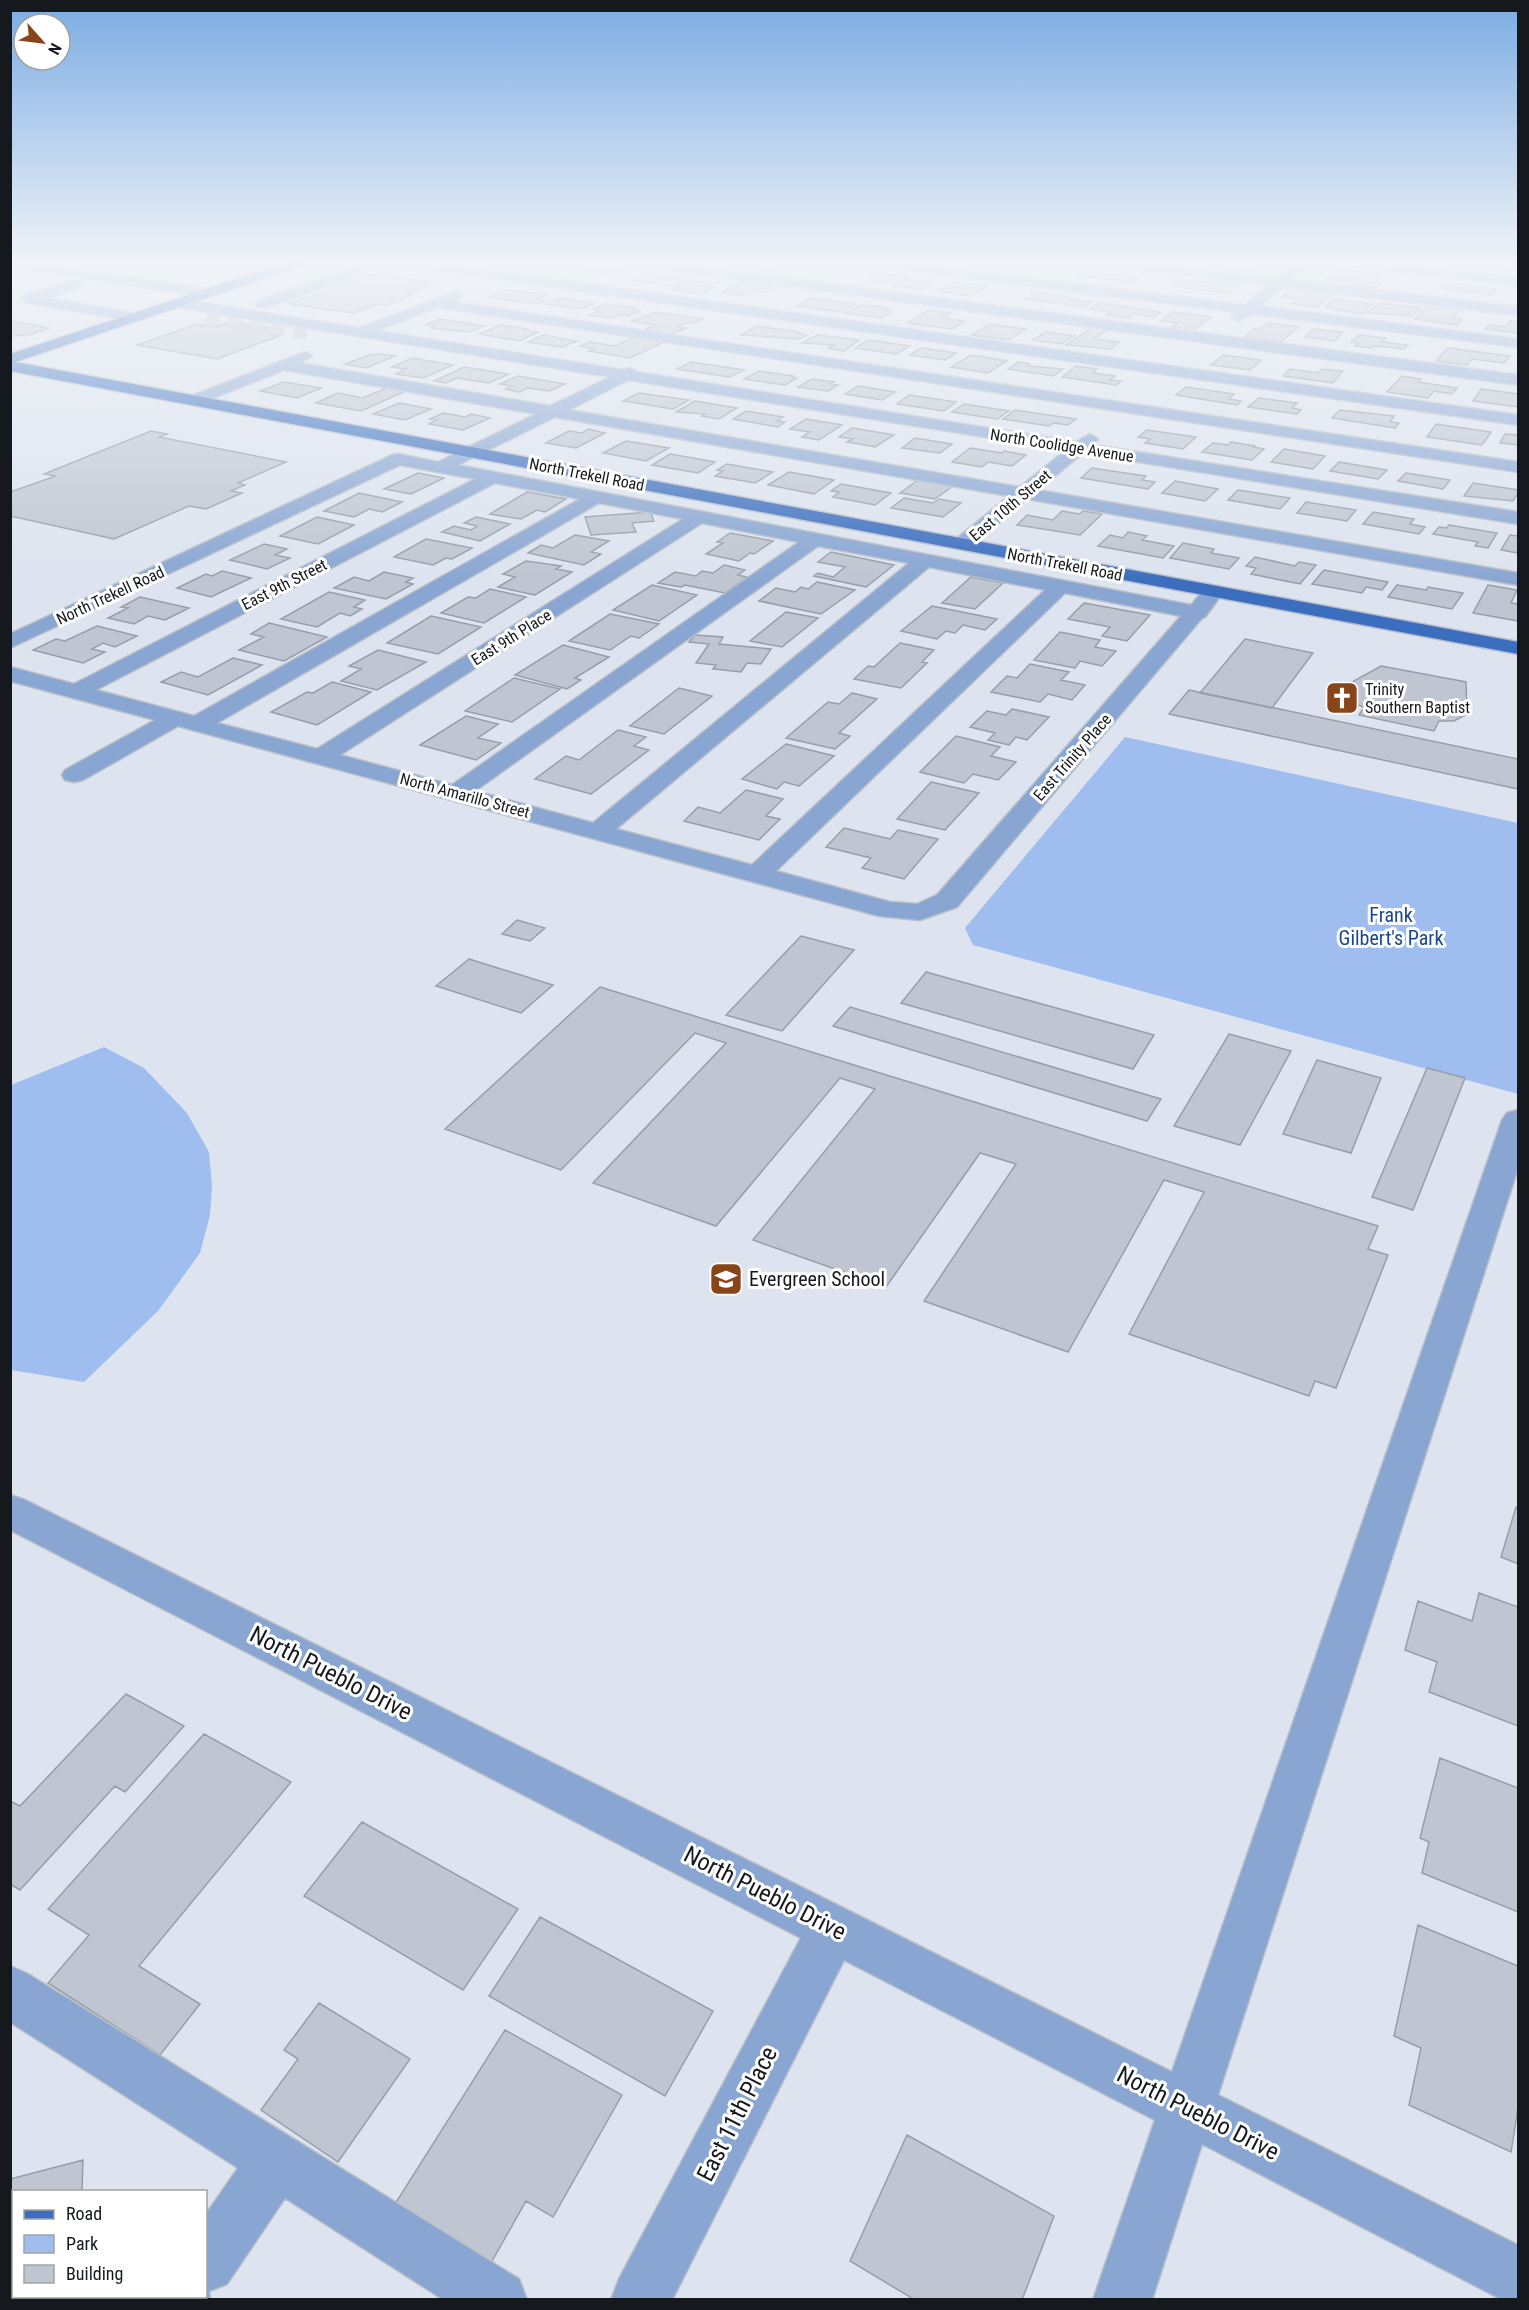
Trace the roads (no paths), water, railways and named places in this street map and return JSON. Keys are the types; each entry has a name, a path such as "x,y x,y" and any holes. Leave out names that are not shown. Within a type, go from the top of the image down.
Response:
{"main road":[{"name":"North Trekell Road","path":"14,367 1518,648"}],"street":[{"path":"192,401 279,367"},
{"path":"294,367 1518,579"},
{"name":"North Coolidge Avenue","path":"575,367 1518,518"},
{"path":"441,467 642,367"},
{"path":"856,367 1518,467"},
{"path":"1143,367 1518,420"},
{"name":"East 10th Street","path":"962,544 1178,367"},
{"path":"1419,367 1518,380"},
{"name":"North Trekell Road","path":"10,642 398,459 1198,613"},
{"name":"East 9th Street","path":"76,692 493,477"},
{"path":"74,775 186,721 597,497"},
{"name":"East 9th Place","path":"323,756 699,517"},
{"path":"457,793 815,539"},
{"path":"598,831 925,560"},
{"path":"757,875 1061,586"},
{"name":"East Trinity Place","path":"920,912 946,901 1198,613 1214,591"},
{"name":"North Amarillo Street","path":"10,674 323,756 889,910 920,912"},
{"path":"1122,2300 1518,1120"},
{"name":"North Pueblo Drive","path":"10,1511 1518,2276"},
{"name":"East 11th Place","path":"640,2300 833,1928"},
{"path":"10,1992 498,2300"},
{"path":"207,2262 278,2160"}],"place":[{"name":"Trinity Southern Baptist","path":"1342,698"},
{"name":"Evergreen School","path":"726,1279"}],"park label":[{"name":"Frank Gilbert's Park","path":"1391,926"}]}
